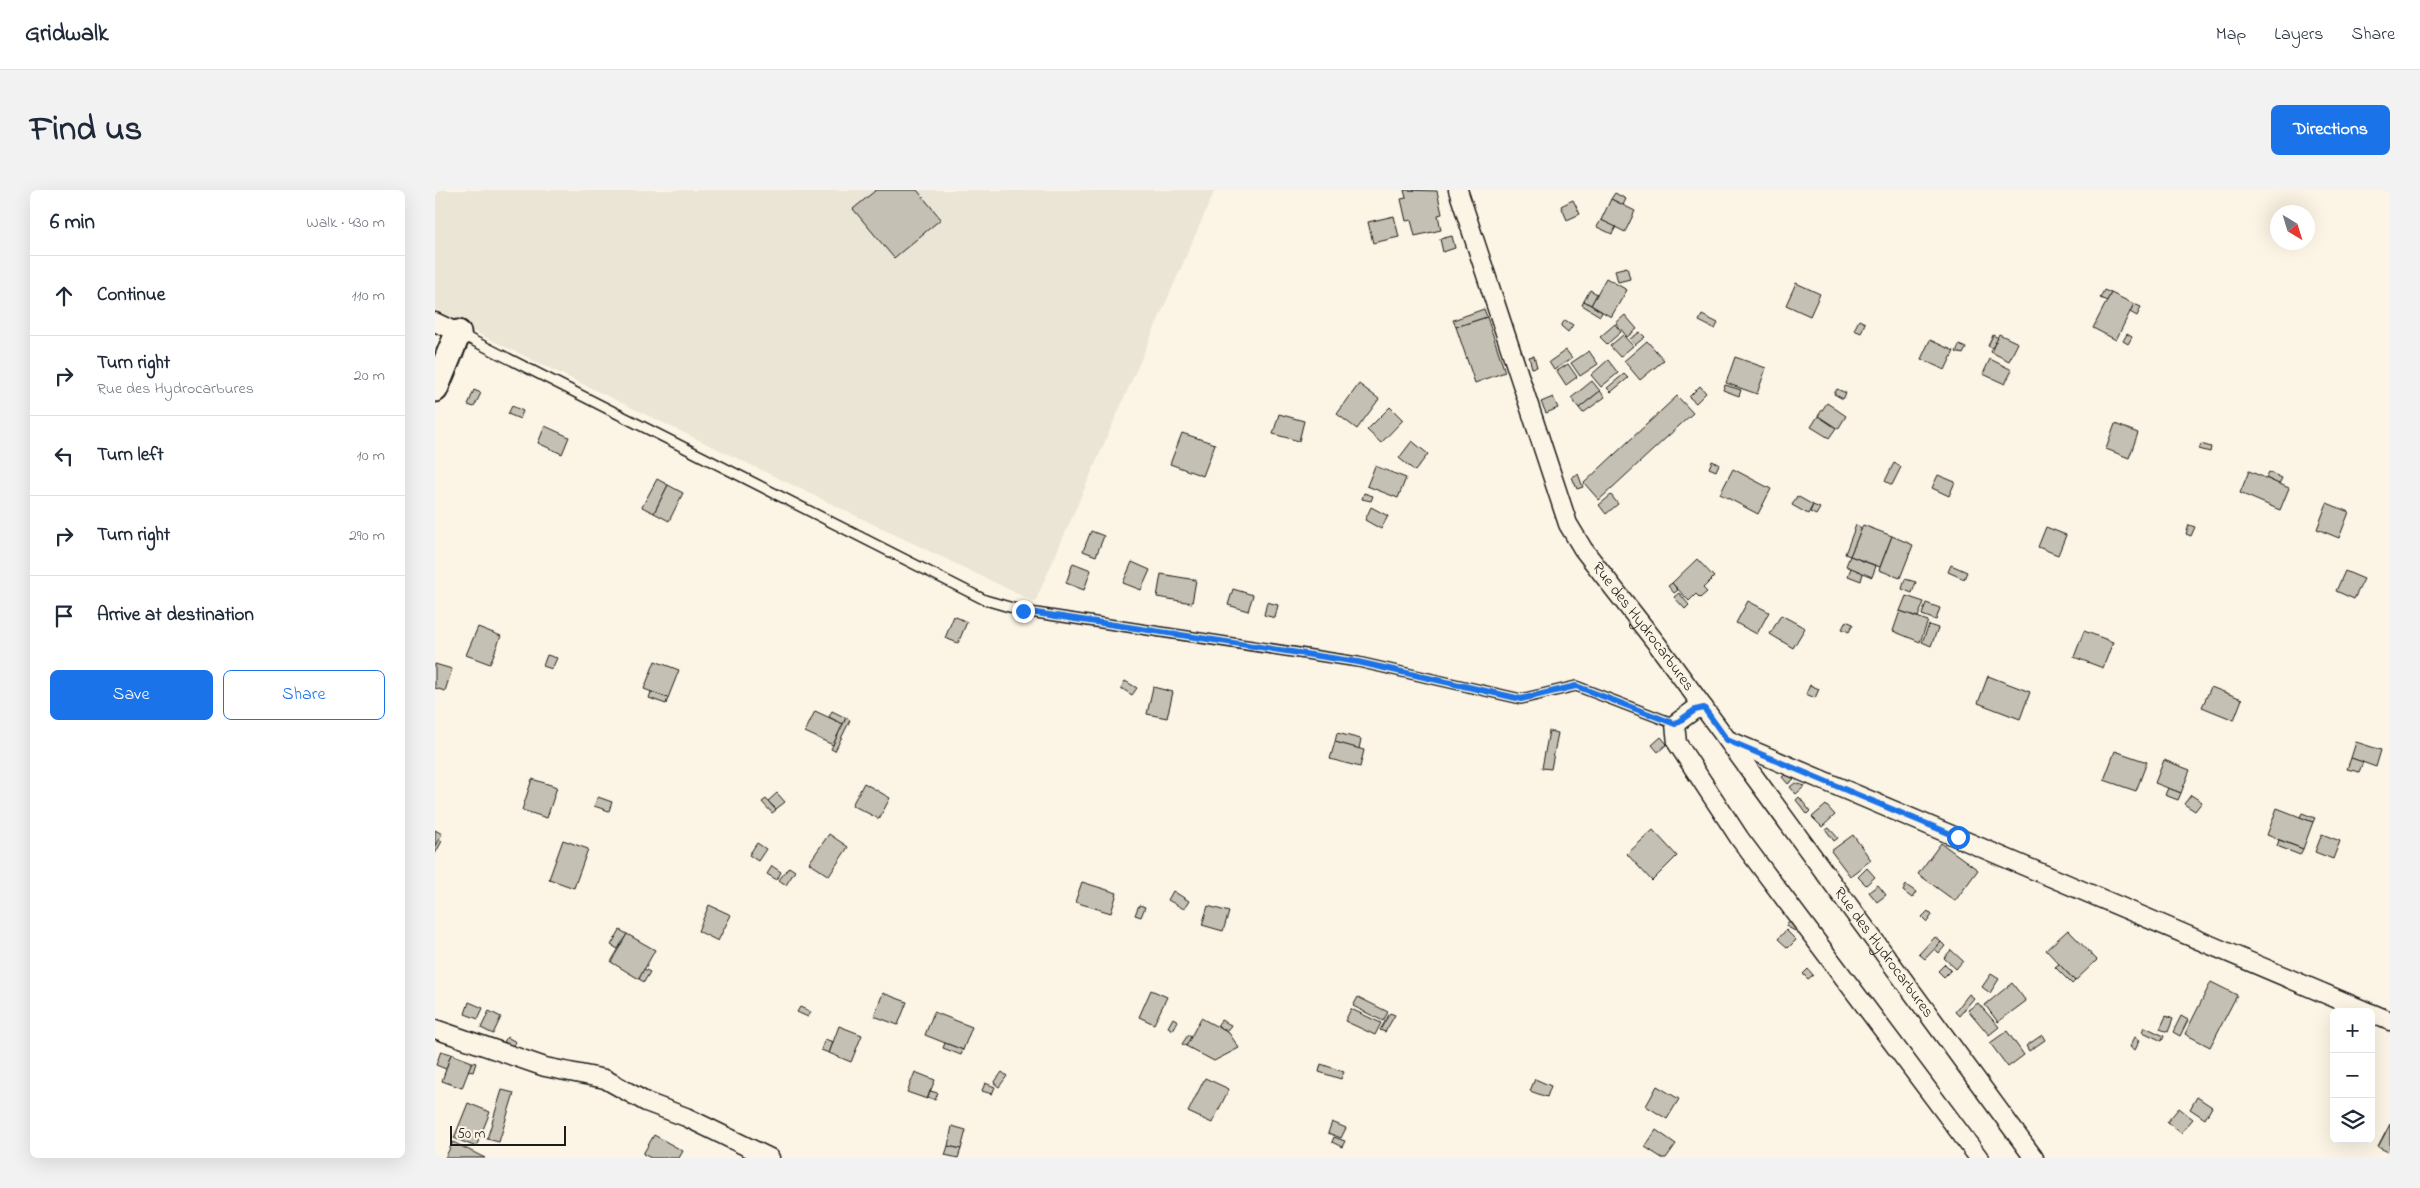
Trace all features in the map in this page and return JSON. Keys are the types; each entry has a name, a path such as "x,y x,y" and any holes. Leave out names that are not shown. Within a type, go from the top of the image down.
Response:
{"street":[{"name":"Rue des Hydrocarbures","path":"1458,190 1568,524 1583,550 1704,708 2034,1158"},
{"path":"435,322 458,333 435,389"},
{"path":"1704,708 1695,710 1675,724 1677,743 1741,839 1979,1158"},
{"path":"1727,740 2358,1008"},
{"path":"2375,1015 2390,1022"},
{"path":"435,1029 545,1067 605,1079 646,1102 686,1117 770,1158"}],"lane":[{"path":"458,333 985,600 1023,611 1358,662 1521,699 1576,686 1675,724"}],"shaded area":[{"path":"435,190 1215,190 1035,602 435,313"}],"building":[{"path":"876,190 917,190 941,219 894,258 853,209"},
{"path":"1404,190 1437,191 1442,214 1438,215 1441,230 1415,236 1411,220 1406,221 1401,199 1406,198"},
{"path":"1615,193 1626,199 1623,205 1611,199"},
{"path":"1611,199 1635,211 1625,232 1601,220"},
{"path":"1573,200 1580,214 1567,220 1561,206"},
{"path":"1394,216 1399,237 1373,243 1368,222"},
{"path":"1601,220 1616,227 1612,234 1597,227"},
{"path":"1452,236 1455,248 1443,252 1440,239"},
{"path":"1627,267 1630,279 1618,282 1615,270"},
{"path":"1606,278 1627,290 1611,317 1591,305"},
{"path":"1796,283 1820,294 1810,316 1786,305"},
{"path":"1590,290 1597,294 1591,305 1584,301"},
{"path":"2104,290 2111,293 2107,301 2100,298"},
{"path":"2111,293 2134,304 2116,340 2093,328"},
{"path":"1584,301 1602,312 1600,316 1582,305"},
{"path":"2134,304 2141,307 2137,316 2130,312"},
{"path":"1484,309 1487,317 1456,327 1453,320"},
{"path":"1625,315 1637,329 1627,337 1616,323"},
{"path":"1702,315 1718,323 1715,329 1699,321"},
{"path":"1487,317 1505,372 1475,383 1456,327"},
{"path":"1565,320 1573,325 1568,332 1561,326"},
{"path":"1859,320 1865,323 1861,333 1854,330"},
{"path":"1615,324 1621,332 1607,344 1600,337"},
{"path":"1640,332 1645,337 1635,345 1630,339"},
{"path":"1999,334 2018,343 2009,361 1991,352"},
{"path":"2127,334 2132,337 2128,344 2123,341"},
{"path":"1623,335 1633,346 1620,357 1610,346"},
{"path":"1993,335 1998,338 1992,348 1988,346"},
{"path":"1930,340 1954,351 1945,370 1921,359"},
{"path":"1647,341 1664,360 1640,380 1624,361"},
{"path":"1959,345 1966,348 1963,354 1956,352"},
{"path":"1566,350 1572,358 1554,370 1549,362"},
{"path":"1589,351 1598,364 1580,376 1571,363"},
{"path":"1534,356 1537,367 1532,368 1529,357"},
{"path":"1735,357 1766,368 1757,394 1726,383"},
{"path":"1990,359 2012,370 2005,384 1983,374"},
{"path":"1608,360 1618,373 1601,387 1591,375"},
{"path":"1568,364 1577,377 1566,385 1557,371"},
{"path":"1624,374 1628,378 1611,392 1607,388"},
{"path":"1592,381 1600,391 1579,408 1571,398"},
{"path":"1359,384 1379,399 1357,429 1337,414"},
{"path":"1725,385 1741,390 1739,396 1723,390"},
{"path":"1700,386 1706,393 1696,403 1689,397"},
{"path":"1837,389 1846,393 1843,399 1834,394"},
{"path":"474,390 481,393 474,407 468,405"},
{"path":"1600,391 1605,397 1583,413 1579,408"},
{"path":"1677,396 1693,413 1599,500 1584,483"},
{"path":"1553,397 1558,408 1546,413 1541,402"},
{"path":"1827,403 1846,416 1838,429 1818,416"},
{"path":"512,406 523,411 520,419 508,414"},
{"path":"1390,407 1403,420 1381,443 1367,430"},
{"path":"1279,414 1304,421 1299,441 1273,434"},
{"path":"1818,416 1836,428 1829,438 1811,427"},
{"path":"2115,424 2138,433 2129,458 2106,449"},
{"path":"545,426 569,437 562,454 538,443"},
{"path":"1182,433 1215,444 1203,476 1170,464"},
{"path":"1412,441 1428,454 1415,471 1399,458"},
{"path":"2201,444 2211,447 2210,452 2199,449"},
{"path":"1712,461 1719,464 1716,471 1709,468"},
{"path":"1894,463 1901,467 1892,485 1885,481"},
{"path":"1375,466 1406,478 1398,498 1367,486"},
{"path":"1733,469 1771,489 1758,514 1720,494"},
{"path":"2249,471 2289,488 2280,510 2240,493"},
{"path":"2269,472 2282,478 2279,484 2266,478"},
{"path":"1578,474 1583,487 1577,489 1572,477"},
{"path":"1938,475 1955,482 1949,496 1932,488"},
{"path":"657,479 668,485 654,513 642,507"},
{"path":"668,485 683,493 669,521 654,513"},
{"path":"1364,493 1373,496 1371,501 1362,499"},
{"path":"1611,495 1618,504 1606,514 1599,505"},
{"path":"1797,496 1813,505 1808,514 1792,505"},
{"path":"2327,503 2349,512 2339,538 2317,529"},
{"path":"1813,505 1820,508 1816,515 1810,512"},
{"path":"1371,507 1388,516 1381,529 1365,520"},
{"path":"1856,525 1862,528 1850,556 1845,554"},
{"path":"1863,525 1892,536 1880,567 1850,556"},
{"path":"2189,525 2195,527 2191,536 2186,534"},
{"path":"2046,527 2066,535 2058,555 2038,547"},
{"path":"1091,531 1104,536 1096,556 1083,551"},
{"path":"1892,536 1913,545 1900,578 1879,570"},
{"path":"1850,556 1876,566 1872,577 1846,566"},
{"path":"1697,559 1714,577 1703,588 1707,592 1700,598 1696,594 1689,601 1672,583"},
{"path":"1132,562 1150,570 1141,590 1123,583"},
{"path":"1073,563 1091,570 1084,590 1066,583"},
{"path":"1951,565 1967,572 1964,579 1948,572"},
{"path":"1851,568 1863,573 1861,581 1848,576"},
{"path":"2345,571 2364,579 2354,599 2336,591"},
{"path":"1161,574 1196,580 1192,603 1157,597"},
{"path":"1905,579 1916,582 1912,593 1902,589"},
{"path":"1672,583 1678,590 1674,593 1668,586"},
{"path":"1233,589 1253,595 1248,611 1228,605"},
{"path":"1679,593 1689,605 1685,609 1674,597"},
{"path":"1906,596 1924,602 1918,617 1900,611"},
{"path":"1748,601 1769,612 1757,634 1736,623"},
{"path":"1267,602 1278,605 1275,618 1264,615"},
{"path":"1926,603 1940,608 1936,620 1922,615"},
{"path":"1900,611 1928,621 1920,642 1893,631"},
{"path":"1781,615 1805,628 1793,648 1770,634"},
{"path":"954,616 967,622 958,643 945,638"},
{"path":"1846,621 1853,624 1849,632 1842,629"},
{"path":"1929,625 1938,628 1931,646 1922,642"},
{"path":"478,627 501,636 490,664 466,655"},
{"path":"2084,631 2113,642 2103,668 2074,657"},
{"path":"547,655 557,658 552,669 543,666"},
{"path":"655,661 679,670 668,698 644,689"},
{"path":"435,664 452,669 445,691 435,688"},
{"path":"1988,676 2030,692 2020,719 1978,703"},
{"path":"1125,681 1137,688 1132,695 1121,688"},
{"path":"1810,685 1819,689 1815,698 1806,694"},
{"path":"1153,687 1173,692 1167,718 1147,714"},
{"path":"2211,687 2242,699 2234,720 2202,707"},
{"path":"651,692 668,698 666,704 649,698"},
{"path":"815,711 843,724 833,745 805,732"},
{"path":"832,711 846,718 843,724 829,717"},
{"path":"846,718 850,720 835,751 831,749"},
{"path":"1549,731 1558,733 1551,769 1542,768"},
{"path":"1337,733 1361,739 1359,749 1335,742"},
{"path":"1661,737 1667,744 1658,752 1652,745"},
{"path":"1335,742 1364,750 1360,767 1330,759"},
{"path":"2356,742 2381,750 2376,767 2351,758"},
{"path":"2115,751 2147,762 2136,791 2104,780"},
{"path":"2351,758 2363,762 2359,772 2347,769"},
{"path":"2164,760 2190,770 2181,793 2155,783"},
{"path":"1789,772 1795,778 1788,784 1782,777"},
{"path":"532,779 557,787 547,818 522,810"},
{"path":"864,783 890,798 879,819 852,805"},
{"path":"1795,783 1805,786 1796,794 1790,787"},
{"path":"2168,788 2181,793 2178,800 2165,795"},
{"path":"777,793 785,802 776,809 768,801"},
{"path":"2191,795 2202,802 2195,811 2184,804"},
{"path":"598,797 612,802 609,811 594,806"},
{"path":"1799,797 1810,811 1807,814 1796,800"},
{"path":"766,799 776,810 772,813 762,802"},
{"path":"1826,805 1835,815 1822,827 1812,817"},
{"path":"2277,808 2313,822 2303,849 2267,835"},
{"path":"2302,813 2315,818 2313,822 2300,817"},
{"path":"1829,828 1838,838 1834,841 1826,830"},
{"path":"435,830 442,834 435,846"},
{"path":"1653,830 1677,856 1652,881 1627,854"},
{"path":"829,834 848,847 829,876 809,863"},
{"path":"2322,834 2340,841 2333,859 2315,852"},
{"path":"1853,835 1871,860 1850,876 1831,851"},
{"path":"439,839 442,841 435,854 435,846"},
{"path":"563,840 588,849 574,888 549,879"},
{"path":"2279,840 2303,849 2300,855 2277,846"},
{"path":"757,843 766,849 758,861 749,855"},
{"path":"1941,843 1978,870 1955,901 1918,874"},
{"path":"772,866 781,872 777,880 767,874"},
{"path":"789,867 795,871 786,885 779,880"},
{"path":"1867,868 1875,877 1866,885 1858,877"},
{"path":"1082,882 1117,893 1111,913 1075,902"},
{"path":"1878,885 1886,895 1877,902 1869,892"},
{"path":"1906,885 1916,892 1912,898 1903,891"},
{"path":"1173,891 1189,901 1184,909 1168,900"},
{"path":"709,905 731,915 718,941 698,931"},
{"path":"1139,905 1145,907 1141,917 1135,915"},
{"path":"1208,906 1229,912 1223,931 1202,925"},
{"path":"1928,911 1932,915 1927,922 1922,917"},
{"path":"1788,922 1797,926 1795,931 1786,926"},
{"path":"620,930 627,934 618,949 611,945"},
{"path":"1786,930 1796,940 1788,948 1778,939"},
{"path":"2068,930 2097,960 2075,981 2046,950"},
{"path":"627,934 655,950 639,979 611,962"},
{"path":"1935,937 1941,942 1925,959 1919,954"},
{"path":"1941,942 1945,946 1939,953 1935,949"},
{"path":"1951,950 1963,961 1956,969 1944,958"},
{"path":"1945,964 1951,970 1944,977 1938,971"},
{"path":"2059,964 2075,981 2072,984 2055,967"},
{"path":"644,969 650,972 644,982 639,979"},
{"path":"1808,969 1813,975 1808,979 1803,974"},
{"path":"1991,974 1999,979 1990,993 1982,987"},
{"path":"2211,982 2237,995 2210,1047 2185,1034"},
{"path":"2012,983 2026,1001 1998,1022 1985,1005"},
{"path":"1151,990 1167,997 1154,1024 1139,1017"},
{"path":"883,993 907,1002 898,1025 874,1016"},
{"path":"1969,994 1974,998 1959,1016 1955,1012"},
{"path":"1358,997 1388,1012 1383,1021 1353,1006"},
{"path":"469,1002 483,1008 478,1019 465,1014"},
{"path":"1978,1003 1999,1027 1989,1035 1968,1010"},
{"path":"800,1007 811,1012 808,1017 797,1012"},
{"path":"1351,1009 1381,1023 1375,1035 1345,1021"},
{"path":"489,1011 501,1017 493,1034 481,1028"},
{"path":"934,1012 972,1027 963,1050 925,1035"},
{"path":"1390,1013 1395,1015 1385,1032 1380,1030"},
{"path":"2166,1016 2173,1019 2168,1032 2160,1029"},
{"path":"2181,1016 2188,1020 2180,1036 2173,1032"},
{"path":"1173,1018 1178,1021 1173,1030 1168,1027"},
{"path":"1201,1018 1229,1033 1239,1048 1214,1061 1186,1046"},
{"path":"1221,1020 1231,1025 1227,1031 1217,1026"},
{"path":"839,1026 862,1035 851,1062 829,1053"},
{"path":"2145,1027 2164,1036 2162,1041 2143,1032"},
{"path":"2007,1031 2024,1055 2008,1067 1990,1043"},
{"path":"1188,1035 1191,1037 1186,1046 1182,1044"},
{"path":"2042,1035 2045,1040 2029,1051 2026,1046"},
{"path":"507,1037 516,1042 513,1047 504,1042"},
{"path":"2135,1037 2140,1040 2135,1050 2130,1047"},
{"path":"825,1039 833,1042 829,1053 821,1050"},
{"path":"945,1043 963,1050 961,1055 943,1048"},
{"path":"441,1051 451,1054 446,1069 436,1065"},
{"path":"451,1054 472,1062 462,1088 442,1081"},
{"path":"472,1062 476,1063 473,1072 468,1071"},
{"path":"1321,1064 1344,1072 1341,1079 1319,1072"},
{"path":"915,1072 935,1080 927,1099 907,1092"},
{"path":"1002,1072 1007,1076 999,1087 994,1083"},
{"path":"1205,1078 1229,1089 1212,1123 1188,1112"},
{"path":"1535,1079 1551,1086 1547,1097 1530,1091"},
{"path":"985,1083 995,1087 992,1094 982,1091"},
{"path":"1657,1086 1679,1099 1667,1119 1646,1106"},
{"path":"502,1090 514,1093 499,1142 487,1139"},
{"path":"930,1091 938,1093 935,1100 928,1097"},
{"path":"2197,1097 2212,1107 2205,1119 2190,1109"},
{"path":"468,1103 490,1112 476,1147 454,1138"},
{"path":"2179,1108 2193,1119 2181,1133 2167,1122"},
{"path":"1332,1122 1346,1128 1341,1138 1328,1133"},
{"path":"2390,1124 2390,1153 2378,1147"},
{"path":"952,1126 966,1130 961,1149 948,1146"},
{"path":"1656,1130 1676,1144 1666,1158 1662,1158 1645,1147"},
{"path":"654,1135 683,1151 679,1158 651,1158 643,1154"},
{"path":"1334,1137 1345,1141 1342,1147 1332,1142"},
{"path":"453,1142 485,1158 445,1158"},
{"path":"948,1146 961,1149 958,1158 945,1155"}],"route":[{"path":"1023,611 1358,662 1521,699 1576,686 1675,724 1687,714 1704,708 1727,740 1958,837"}]}
